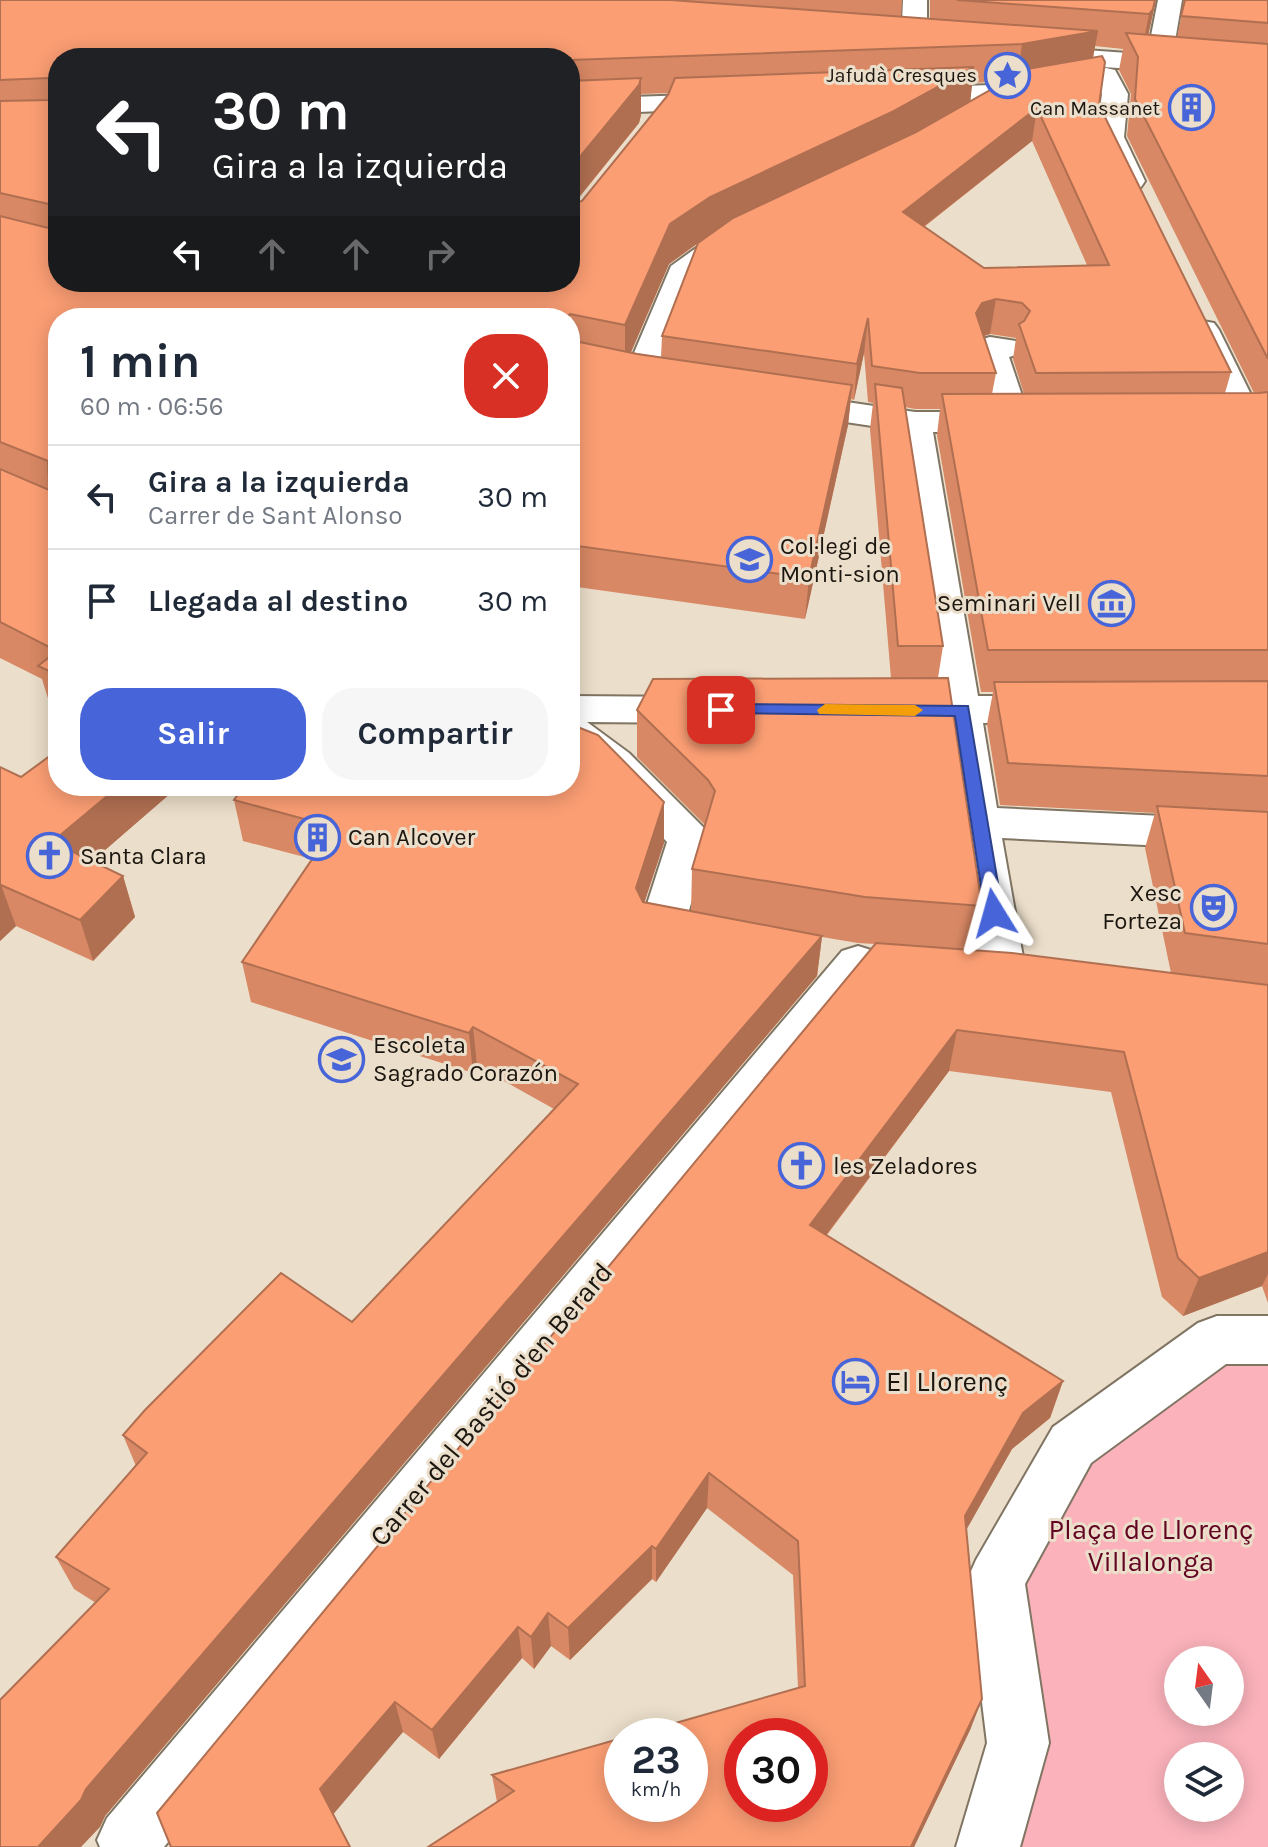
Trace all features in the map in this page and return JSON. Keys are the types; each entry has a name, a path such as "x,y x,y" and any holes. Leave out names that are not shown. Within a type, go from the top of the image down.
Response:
{"street":[{"path":"914,46 915,0"},
{"path":"877,97 1017,92 1106,76 1148,63 1161,47 1170,0"},
{"path":"883,43 945,48"},
{"path":"1023,54 1268,70"},
{"path":"1106,76 1115,94 1110,137 1144,208"},
{"path":"965,121 1017,92"},
{"path":"580,107 753,101"},
{"path":"648,133 655,125 660,104"},
{"path":"639,381 682,272 720,244 761,224"},
{"path":"1192,307 1243,420"},
{"path":"761,399 915,422 1029,422 990,347 1005,348"},
{"path":"915,422 1003,974"},
{"path":"580,709 727,710"},
{"path":"852,710 1085,709"},
{"path":"580,737 615,763 689,839 661,929 737,942"},
{"path":"980,822 1268,836"},
{"name":"Carrer del Bastió d'en Berard","path":"128,1845 857,962"},
{"path":"959,971 1050,980"},
{"path":"988,1847 1018,1743 996,1580 1072,1445 1217,1340 1268,1340"}],"green space":[{"name":"Plaça de Llorenç Villalonga","path":"1268,1340 1268,1847 988,1847 996,1580 1072,1445"}],"building":[{"path":"0,0 671,0 1098,31 1022,44 580,60 580,48 48,48 48,78 0,80"},
{"path":"957,0 1155,0 1149,14"},
{"path":"1185,0 1268,0 1268,23 1181,16"},
{"path":"1126,33 1268,44 1268,359 1135,99 1138,57"},
{"path":"1102,56 1105,62 1099,105 1231,372 1036,373 1019,324 1030,311 1022,303 996,299 982,303 976,313 996,373 920,373 872,366 868,318 857,364 662,336 698,243 733,218 916,132 1027,69","holes":["1037,108 1109,265 984,268 903,212"]},
{"path":"974,67 894,111 710,197 670,224 625,325 580,316 580,308 48,308 48,461 0,442 0,216 48,228 48,292 580,292 580,202 668,95 675,78"},
{"path":"641,78 639,85 580,157 580,81"},
{"path":"48,100 48,204 0,193 0,101"},
{"path":"580,342 637,354 852,385 809,578 580,546"},
{"path":"875,384 902,388 943,646 898,646"},
{"name":"Seminari Vell","path":"1268,392 1268,650 988,650 942,394"},
{"path":"0,469 48,490 48,646 0,622"},
{"path":"48,658 48,670 38,666"},
{"path":"948,678 982,906 865,897 692,869 715,791 708,780 637,710 653,679"},
{"path":"1268,681 1268,776 1008,763 994,682"},
{"path":"580,728 598,735 664,802 636,888 643,902 822,936 86,1789 81,1800 38,1847 0,1847 0,1700 109,1589 56,1557 147,1453 123,1435 281,1273 352,1322 578,1084 473,1027 469,1033 242,962 334,827 234,800 237,796 580,796"},
{"path":"48,757 48,796 107,796 52,842 123,876 80,920 0,886 0,767 21,777"},
{"path":"1157,806 1268,812 1268,944 1185,933"},
{"path":"876,943 1012,953 1268,985 1268,1252 1199,1278 1178,1258 1124,1052 957,1030 810,1225 1063,1381 1023,1413 965,1516 982,1699 911,1847 428,1847 514,1791 492,1775 604,1743 604,1822 708,1822 708,1718 693,1718 805,1686 798,1541 709,1473 656,1549 652,1546 568,1628 548,1613 531,1637 518,1627 432,1730 395,1702 320,1789 350,1847 171,1847 157,1813"}],"slow traffic":[{"path":"825,710 915,710"}],"place":[{"name":"Jafudà Cresques","path":"1008,75"},
{"name":"Can Massanet","path":"1191,108"},
{"name":"Col·legi de Monti-sion","path":"749,560"},
{"name":"Seminari Vell","path":"1112,603"},
{"name":"Can Alcover","path":"317,837"},
{"name":"Santa Clara","path":"49,856"},
{"name":"Xesc Forteza","path":"1213,907"},
{"name":"Escoleta Sagrado Corazón","path":"342,1059"},
{"name":"les Zeladores","path":"802,1166"},
{"name":"El Llorenç","path":"855,1381"}],"route":[{"path":"721,710 962,710 994,913"}]}
